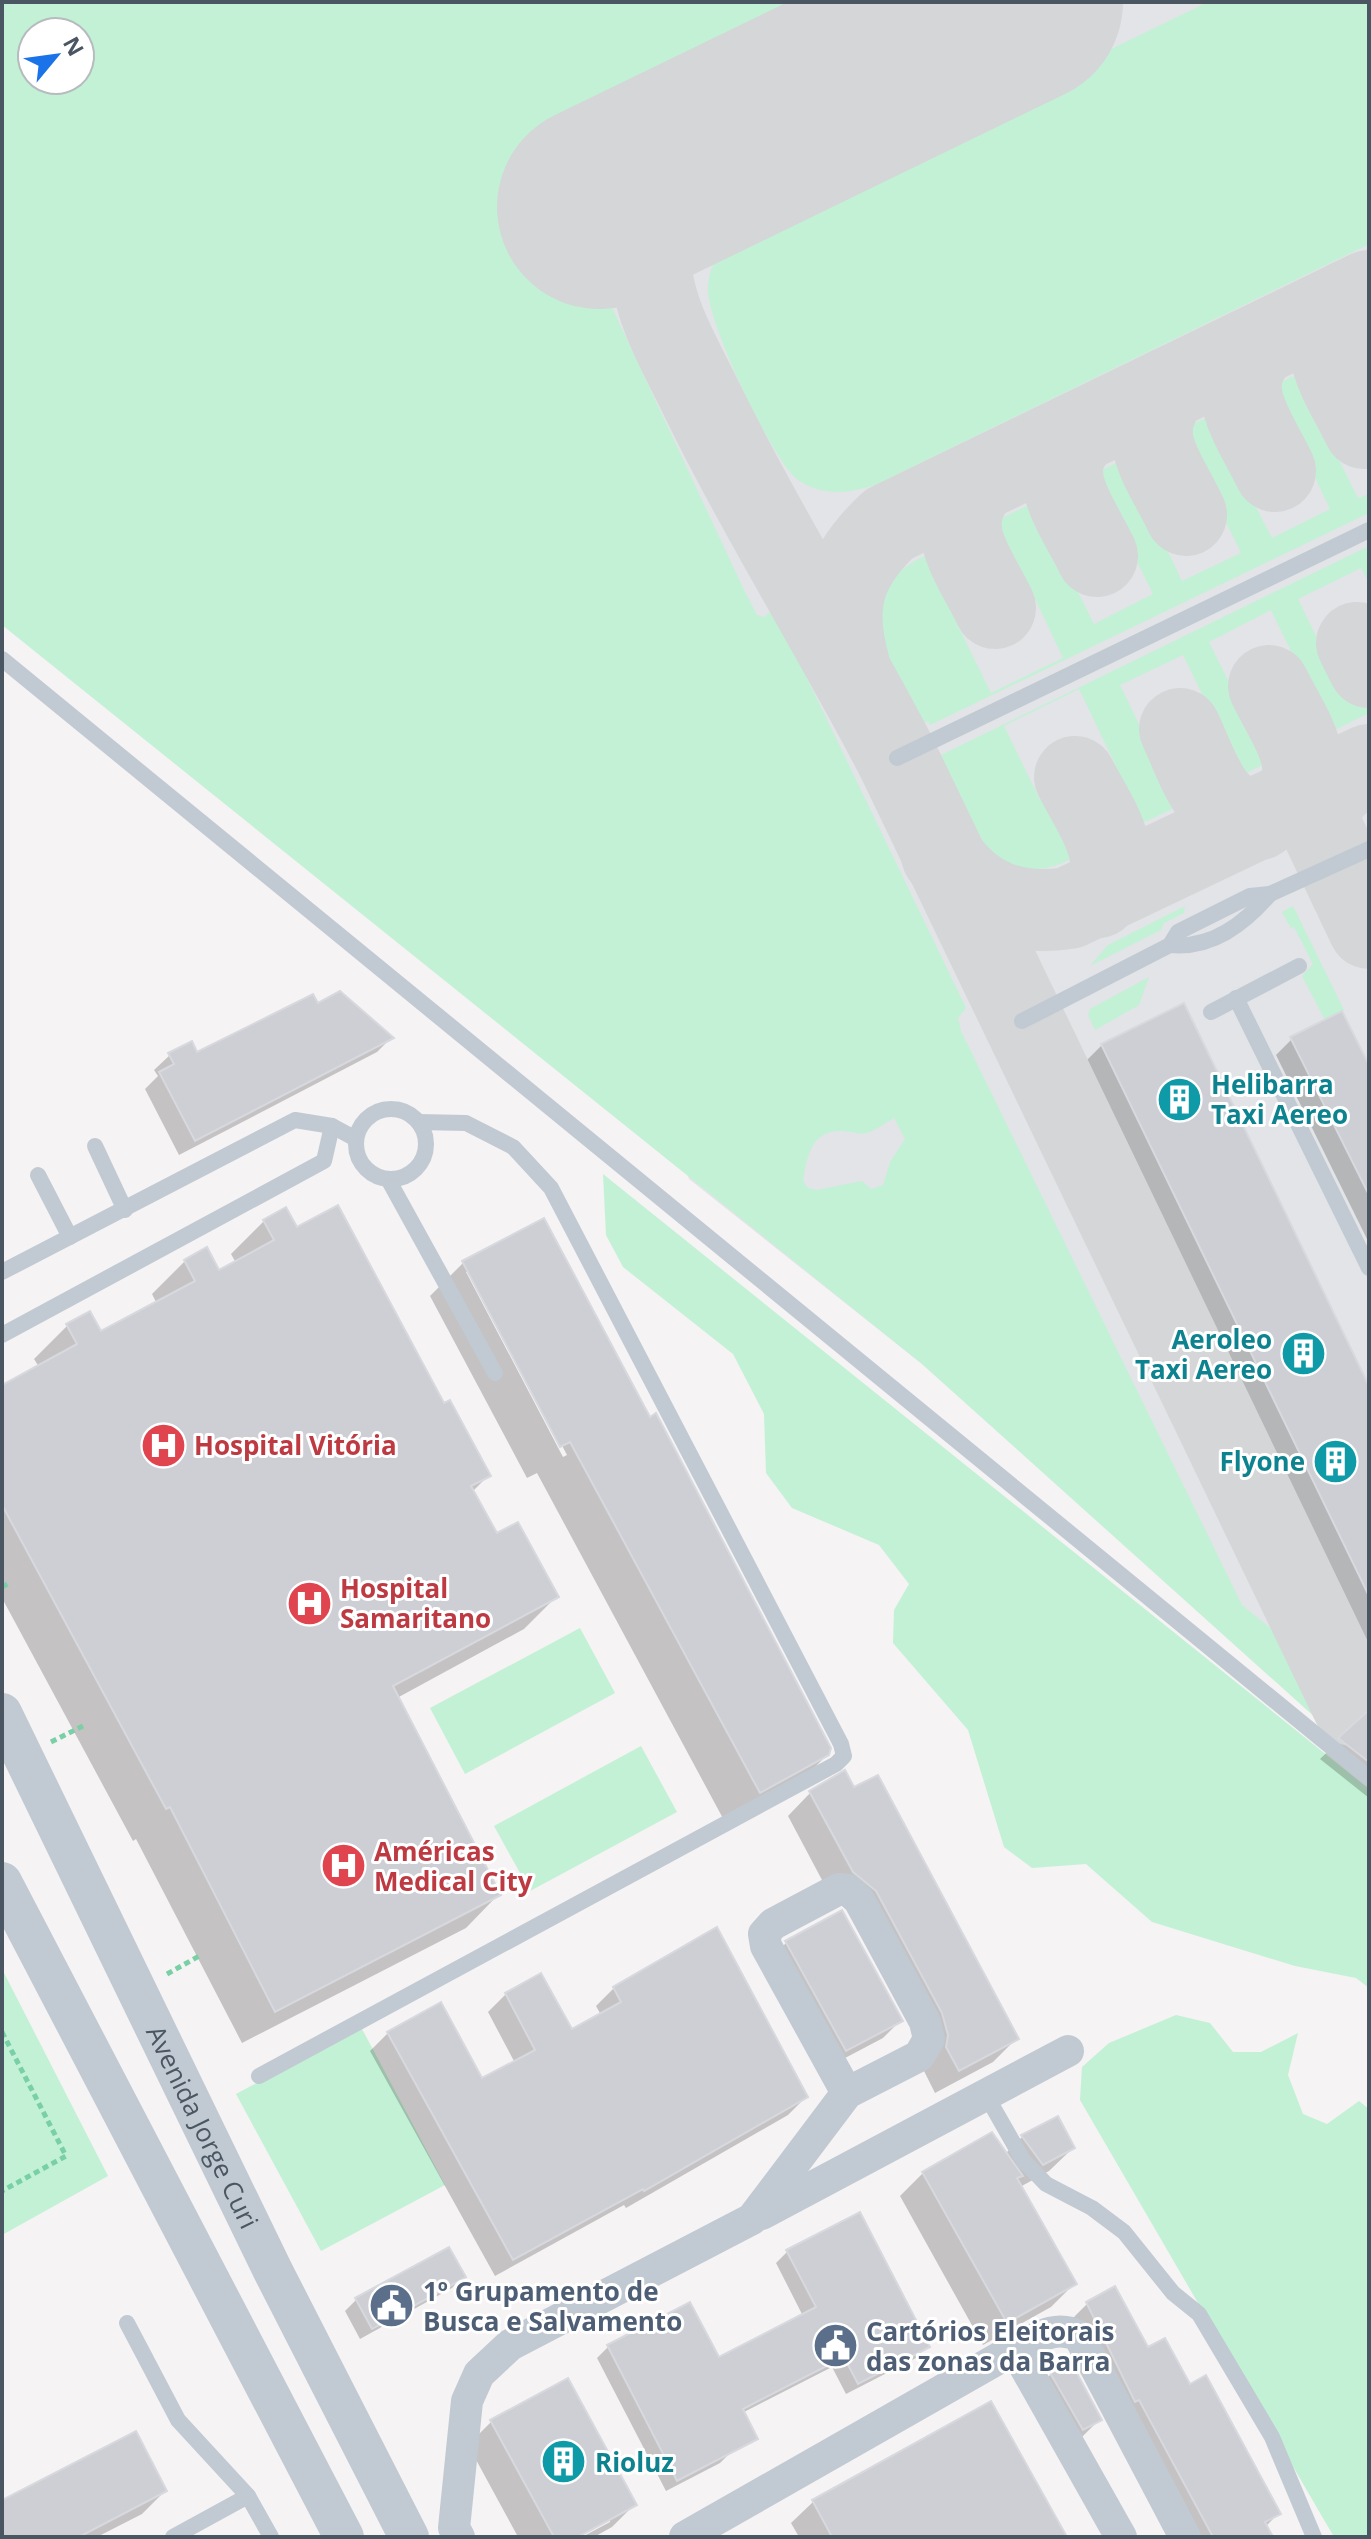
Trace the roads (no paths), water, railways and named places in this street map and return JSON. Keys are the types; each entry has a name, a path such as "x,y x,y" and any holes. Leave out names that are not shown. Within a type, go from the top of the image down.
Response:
{"street":[{"name":"Avenida Jorge Curi","path":"2,1713 273,2271 409,2537"},
{"path":"2,1882 344,2537"},
{"path":"752,2219 847,2093 919,2056 929,2039 925,2022 859,1900 848,1890 839,1889 773,1924 764,1934 766,1946 847,2093"},
{"path":"449,2534 467,2401 479,2374 510,2345 1068,2051"},
{"path":"685,2537 1015,2349 1048,2332 1065,2329 1079,2336 1185,2537"},
{"path":"1015,2349 1121,2537"}],"lane":[{"path":"897,758 1369,530"},
{"path":"2,659 1369,1778"},
{"path":"1022,1021 1170,945 1178,932 1250,896 1270,894 1369,849"},
{"path":"1211,1012 1299,966"},
{"path":"1236,998 1369,1268"},
{"path":"259,2076 836,1764 844,1756 841,1744 551,1188 513,1147 466,1123 419,1122 400,1109 377,1111 360,1127 356,1139 361,1161 377,1176 388,1179 411,1173 425,1156 427,1144 419,1122"},
{"path":"2,1272 295,1120 332,1126 356,1139"},
{"path":"2,1335 324,1161 332,1126"},
{"path":"95,1146 125,1210"},
{"path":"38,1175 70,1237"},
{"path":"388,1179 495,1373"},
{"path":"986,2095 1031,2168 1046,2184 1092,2208 1124,2232 1150,2268 1208,2326 1272,2437 1314,2537"},
{"path":"127,2323 178,2420 248,2496 271,2537"},
{"path":"173,2537 248,2496"}],"place":[{"name":"Helibarra Taxi Aereo","path":"1180,1099"},
{"name":"Aeroleo Taxi Aereo","path":"1303,1354"},
{"name":"Hospital Vitória","path":"163,1445"},
{"name":"Flyone","path":"1336,1461"},
{"name":"Hospital Samaritano","path":"309,1603"},
{"name":"Américas Medical City","path":"343,1866"},
{"name":"1º Grupamento de Busca e Salvamento","path":"392,2306"},
{"name":"Cartórios Eleitorais das zonas da Barra","path":"835,2346"},
{"name":"Rioluz","path":"564,2462"}]}
